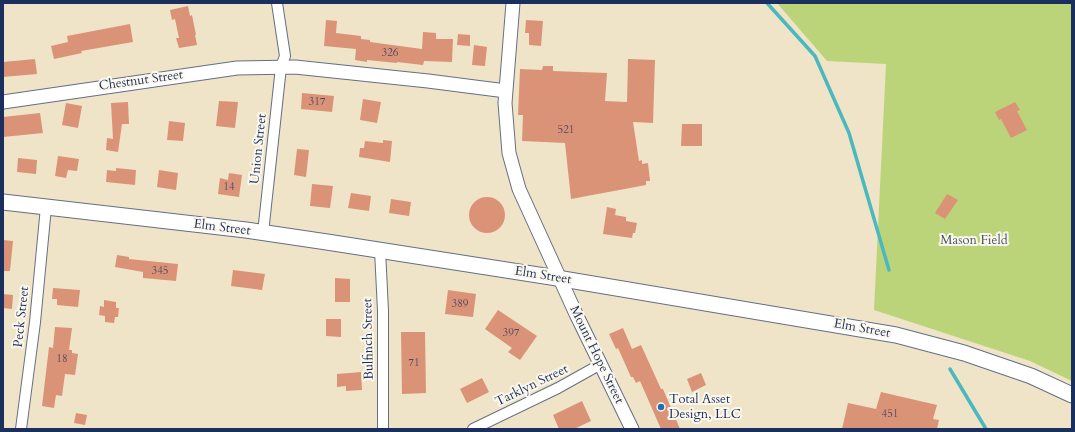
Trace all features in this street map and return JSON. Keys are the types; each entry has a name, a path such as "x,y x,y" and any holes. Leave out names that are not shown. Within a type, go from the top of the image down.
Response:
{"main road":[{"name":"Elm Street","path":"3,202 263,233 380,250 560,278 896,335 964,352 1031,376 1072,395"}],"street":[{"path":"277,3 285,56 281,67"},
{"name":"Mount Hope Street","path":"513,3 505,103 509,153 519,190 632,429"},
{"name":"Chestnut Street","path":"3,102 237,68 281,67 366,74 506,91"},
{"name":"Union Street","path":"263,233 281,67"},
{"name":"Peck Street","path":"21,429 35,322 46,207"},
{"name":"Bulfinch Street","path":"380,250 383,316 383,429"},
{"name":"Tarklyn Street","path":"475,429 558,388 601,364"}],"green space":[{"name":"Mason Field","path":"777,3 1072,3 1072,381 1030,361 874,310 886,64 827,61"}],"building":[{"path":"188,6 190,16 192,15 197,45 179,48 176,38 179,38 175,19 172,20 170,10"},
{"path":"326,20 337,21 336,33 361,36 361,39 370,40 370,42 422,49 423,32 436,33 436,39 453,39 452,62 424,61 423,65 355,60 356,49 324,46"},
{"path":"526,20 543,21 541,46 529,45 529,33 525,33"},
{"path":"130,24 133,42 81,51 82,53 54,59 51,46 68,42 67,36"},
{"path":"458,34 470,35 470,46 457,45"},
{"path":"474,45 487,47 485,66 472,65"},
{"path":"35,59 37,74 3,77 3,62"},
{"path":"628,59 655,60 653,123 633,122 639,161 642,160 642,164 648,163 650,181 646,181 646,185 571,199 565,143 522,141 523,115 518,115 520,69 542,70 543,66 553,66 553,71 607,73 605,101 627,102"},
{"path":"302,93 334,96 332,112 301,109"},
{"path":"363,99 381,102 377,123 360,120"},
{"path":"219,101 238,102 235,128 216,126"},
{"path":"128,102 129,124 122,124 118,152 106,150 107,138 113,139 111,103"},
{"path":"1015,102 1020,110 1017,111 1027,130 1011,138 1001,119 999,120 995,112"},
{"path":"66,103 82,106 78,128 62,125"},
{"path":"40,113 43,133 3,137 3,117"},
{"path":"169,121 185,123 183,141 167,140"},
{"path":"682,124 702,124 702,146 681,146"},
{"path":"383,140 392,141 390,162 359,157 360,148 364,148 365,141 383,143"},
{"path":"297,149 309,150 306,177 294,175"},
{"path":"58,156 79,159 77,171 68,170 66,178 55,176"},
{"path":"18,158 37,160 36,174 17,172"},
{"path":"116,168 136,170 135,185 106,182 107,170 116,171"},
{"path":"159,170 178,173 176,190 157,187"},
{"path":"229,173 242,175 239,197 218,194 220,178 228,180"},
{"path":"312,184 333,186 330,208 310,206"},
{"path":"351,193 371,196 369,211 348,208"},
{"path":"947,194 958,200 945,219 935,213"},
{"path":"490,197 500,202 504,208 504,222 500,228 494,232 484,233 474,228 470,222 469,212 474,202 480,198"},
{"path":"391,199 411,202 409,216 389,213"},
{"path":"607,207 616,209 615,215 626,217 626,221 637,223 635,233 633,233 632,238 603,234"},
{"path":"3,240 13,241 10,271 3,271"},
{"path":"117,255 129,257 129,259 178,264 176,281 143,278 143,272 115,267"},
{"path":"233,270 265,274 262,290 231,286"},
{"path":"335,278 350,279 350,302 335,302"},
{"path":"53,288 80,290 78,307 57,305 57,299 52,299"},
{"path":"448,290 476,294 473,317 445,314"},
{"path":"3,294 13,295 12,309 3,308"},
{"path":"104,300 116,302 116,308 119,308 118,317 115,317 114,323 105,322 105,316 99,315 100,306 104,307"},
{"path":"498,310 537,336 520,360 508,352 512,348 485,329"},
{"path":"326,319 341,319 341,337 326,336"},
{"path":"55,327 72,328 69,350 72,350 72,353 78,354 75,375 65,374 62,396 56,395 54,408 42,406 49,347 53,348"},
{"path":"623,328 632,349 641,345 661,389 663,389 680,429 661,429 640,381 636,383 633,377 631,377 618,348 616,349 609,334"},
{"path":"401,332 425,332 426,393 402,394"},
{"path":"361,372 362,390 346,391 346,386 337,387 337,374"},
{"path":"701,373 706,385 692,392 687,379"},
{"path":"482,378 489,392 467,403 460,389"},
{"path":"881,392 937,405 933,419 939,420 937,429 842,429 848,403 876,409"},
{"path":"582,401 591,421 574,429 559,429 553,415"},
{"path":"76,413 87,415 85,425 74,423"}],"waterway":[{"path":"767,3 815,56 849,133 889,270"},
{"path":"950,369 986,429"}],"place":[{"name":"Total Asset Design, LLC","path":"661,407"}]}
